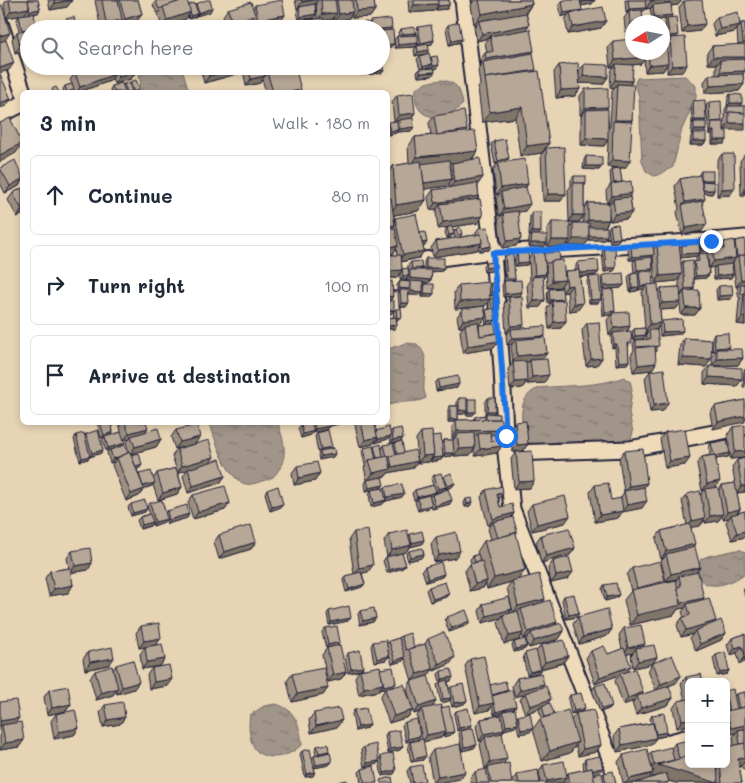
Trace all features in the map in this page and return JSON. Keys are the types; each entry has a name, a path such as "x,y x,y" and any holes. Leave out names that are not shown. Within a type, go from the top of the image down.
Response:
{"street":[{"path":"463,0 493,252 506,453 512,508 610,758 617,783"},
{"path":"0,23 20,96"},
{"path":"0,115 20,104"},
{"path":"390,282 398,282 398,265 425,260 493,252 745,238"},
{"path":"506,453 629,449 745,428"},
{"path":"610,758 685,738"}],"water":[{"path":"139,75 184,75 188,90 142,90"},
{"path":"685,76 696,86 696,98 682,129 673,167 654,176 646,171 642,161 639,96 635,83 637,78"},
{"path":"442,80 455,85 461,94 463,104 451,113 443,116 436,117 424,114 417,105 415,98 416,89 429,82"},
{"path":"406,343 417,344 421,349 426,363 424,388 426,398 418,401 390,405 390,348"},
{"path":"624,377 630,381 632,389 629,413 633,432 628,442 527,448 522,414 526,399 531,393 539,388 604,383"},
{"path":"211,425 279,425 284,451 280,468 269,479 245,484 232,473 222,456"},
{"path":"737,550 745,552 745,573 720,585 705,583 700,578 701,559"},
{"path":"276,704 287,709 294,716 300,730 302,745 287,754 269,757 260,754 255,749 250,735 249,719 250,715 264,706"}],"building":[{"path":"9,0 28,0 29,8 11,11"},
{"path":"28,0 38,0 40,9 30,11"},
{"path":"54,0 72,0 55,3"},
{"path":"102,0 118,0 122,20 105,20"},
{"path":"120,0 138,0 142,14 125,19"},
{"path":"177,0 177,2 159,9 156,1"},
{"path":"187,0 191,12 167,20 163,7"},
{"path":"210,0 212,8 199,13 196,4"},
{"path":"282,0 285,15 258,20 255,5"},
{"path":"321,0 335,0 337,13 322,14"},
{"path":"337,0 352,0 353,12 339,14"},
{"path":"356,0 374,0 375,10 357,11"},
{"path":"414,0 438,0 439,4 414,5"},
{"path":"438,0 449,0 449,5 438,6"},
{"path":"479,0 531,0 532,4 482,14"},
{"path":"580,0 582,10 564,13 562,1"},
{"path":"628,0 645,0 646,8 629,9"},
{"path":"702,0 705,24 687,26 684,1"},
{"path":"251,2 255,15 231,20 228,9"},
{"path":"194,3 198,13 191,16 189,5"},
{"path":"671,3 672,15 654,15 653,5"},
{"path":"315,4 316,14 301,17 299,7"},
{"path":"2,5 10,33 0,36 0,6"},
{"path":"603,7 606,21 573,27 570,13"},
{"path":"642,10 642,15 629,15 629,11"},
{"path":"738,12 740,25 720,29 717,17"},
{"path":"34,13 35,20 20,20 19,15"},
{"path":"526,13 529,25 482,34 479,21"},
{"path":"74,17 75,20 66,20"},
{"path":"676,17 678,35 670,36 670,18"},
{"path":"391,19 392,28 390,28 390,20 380,20"},
{"path":"459,22 462,39 452,41 448,25"},
{"path":"741,23 745,23 745,43 743,43"},
{"path":"431,25 434,40 421,43 418,27"},
{"path":"414,27 415,33 402,34 401,29"},
{"path":"530,29 534,51 486,59 485,53 493,51 490,36"},
{"path":"390,30 393,30 394,44 390,44"},
{"path":"20,31 20,46 17,32"},
{"path":"418,35 418,43 398,45 397,36"},
{"path":"685,37 687,65 672,66 670,38"},
{"path":"6,40 14,63 0,68 0,42"},
{"path":"625,40 625,59 615,60 613,41"},
{"path":"428,44 429,50 418,52 417,46"},
{"path":"745,44 745,57 713,57 712,46"},
{"path":"429,53 432,64 423,67 420,56"},
{"path":"533,53 536,70 485,78 483,62"},
{"path":"437,56 439,65 433,66 431,57"},
{"path":"745,59 745,71 721,72 720,60"},
{"path":"649,60 668,60 668,63 649,65"},
{"path":"578,63 580,89 561,90 559,65"},
{"path":"584,64 608,65 608,77 583,76"},
{"path":"616,64 633,65 632,81 615,80"},
{"path":"434,68 435,72 420,73 420,69"},
{"path":"539,71 549,143 527,146 522,107 490,112 485,78"},
{"path":"0,74 11,99 0,103"},
{"path":"743,74 744,84 710,86 709,75"},
{"path":"76,75 112,75 80,87"},
{"path":"250,75 265,75 265,76 251,79"},
{"path":"268,75 297,75 301,90 272,90"},
{"path":"136,80 140,89 133,90 130,82"},
{"path":"129,82 131,90 126,90 124,84"},
{"path":"122,83 124,90 114,90 112,86"},
{"path":"72,84 74,90 66,90 65,86"},
{"path":"617,84 634,85 632,120 615,120"},
{"path":"608,88 608,107 585,108 585,89"},
{"path":"413,93 415,113 399,115 397,95"},
{"path":"730,94 742,95 742,103 730,103"},
{"path":"705,100 706,120 694,120 693,101"},
{"path":"721,101 722,121 710,122 709,102"},
{"path":"728,106 745,106 745,113 727,113"},
{"path":"608,109 608,139 586,138 586,110"},
{"path":"464,111 467,130 437,135 434,116"},
{"path":"729,112 745,113 745,123 729,123"},
{"path":"10,118 20,138 20,144 0,155 0,123"},
{"path":"413,118 414,127 400,129 399,120"},
{"path":"397,121 398,130 390,131 390,122"},
{"path":"613,121 632,122 630,161 612,160"},
{"path":"694,122 706,122 706,130 694,130"},
{"path":"712,122 724,122 727,140 714,140 714,131 711,131"},
{"path":"475,131 478,151 417,157 415,137"},
{"path":"693,133 706,133 706,141 693,141"},
{"path":"505,139 509,158 498,161 494,141"},
{"path":"564,147 566,194 548,194 546,148"},
{"path":"722,154 734,154 735,188 722,189"},
{"path":"586,156 602,157 602,166 586,166"},
{"path":"480,158 483,177 454,182 452,163"},
{"path":"525,159 528,184 501,188 498,163"},
{"path":"15,160 20,171 20,180 10,186 0,168"},
{"path":"449,160 452,179 424,183 421,164"},
{"path":"421,161 426,200 396,205 393,166"},
{"path":"620,168 622,182 614,183 612,169"},
{"path":"701,171 713,171 713,180 701,180"},
{"path":"700,175 705,199 685,202 680,179"},
{"path":"574,176 586,176 586,184 574,183"},
{"path":"631,181 632,193 612,196 611,184"},
{"path":"702,181 714,182 714,190 703,190"},
{"path":"477,183 479,196 435,203 433,190"},
{"path":"573,183 584,183 584,215 573,215"},
{"path":"526,187 530,204 504,209 501,192"},
{"path":"20,189 20,206 13,193"},
{"path":"630,197 632,212 615,214 613,199"},
{"path":"390,198 395,225 390,226"},
{"path":"480,199 483,216 443,222 440,204"},
{"path":"702,201 707,224 686,228 682,205"},
{"path":"588,203 609,203 609,220 588,220"},
{"path":"518,211 521,239 507,241 503,213"},
{"path":"532,212 541,212 541,232 532,232"},
{"path":"416,214 424,251 403,255 395,218"},
{"path":"552,222 570,222 570,240 552,240"},
{"path":"573,223 589,223 589,239 573,239"},
{"path":"618,224 620,238 612,239 610,225"},
{"path":"452,226 454,234 449,235 447,228"},
{"path":"460,227 462,234 458,235 456,229"},
{"path":"488,227 491,246 482,248 479,228"},
{"path":"589,227 607,227 607,236 589,236"},
{"path":"390,228 395,228 398,246 390,247"},
{"path":"425,232 427,242 422,243 420,233"},
{"path":"481,234 482,243 438,250 436,241"},
{"path":"532,235 547,235 547,243 531,243"},
{"path":"717,238 718,246 701,249 700,239"},
{"path":"745,239 745,255 738,256 737,258 735,241"},
{"path":"734,240 736,258 714,261 712,247 720,246 720,249 724,249 724,242"},
{"path":"679,242 682,274 660,276 657,244"},
{"path":"699,243 700,253 682,254 682,245"},
{"path":"653,244 654,255 632,257 631,246"},
{"path":"604,247 615,247 616,268 606,268"},
{"path":"544,251 546,274 535,275 533,252"},
{"path":"528,252 529,262 518,263 517,253"},
{"path":"559,252 560,260 545,263 544,253"},
{"path":"707,253 709,275 696,276 694,262 699,261 698,254"},
{"path":"513,254 515,279 507,279 505,255"},
{"path":"390,255 401,255 402,270 390,271"},
{"path":"745,255 745,279 741,280 738,256"},
{"path":"652,257 653,269 637,270 636,259"},
{"path":"426,258 444,258 444,268 426,268"},
{"path":"563,260 565,280 552,281 551,261"},
{"path":"598,260 599,272 579,273 578,262"},
{"path":"693,260 694,288 685,289 683,261"},
{"path":"421,261 422,268 412,269 411,262"},
{"path":"494,262 495,267 486,268 485,263"},
{"path":"732,264 733,274 717,276 716,266"},
{"path":"408,268 409,276 403,276 402,269"},
{"path":"410,270 432,270 431,280 410,278"},
{"path":"579,270 583,303 574,304 572,285 567,286 565,271"},
{"path":"652,271 653,285 641,286 639,272"},
{"path":"623,273 624,285 604,286 603,275"},
{"path":"638,273 639,287 632,288 631,274"},
{"path":"543,276 545,300 534,301 532,277"},
{"path":"599,276 601,299 591,300 589,277"},
{"path":"521,280 522,292 505,294 504,281"},
{"path":"392,281 393,296 390,297 390,282"},
{"path":"400,281 410,282 409,289 399,288"},
{"path":"411,281 423,282 423,292 411,291"},
{"path":"489,282 490,299 460,302 459,285"},
{"path":"497,282 498,291 492,292 491,283"},
{"path":"425,284 434,284 434,294 424,293"},
{"path":"658,284 661,323 650,324 647,285"},
{"path":"740,284 745,284 745,293 743,294 741,294"},
{"path":"732,285 733,295 719,296 719,286"},
{"path":"680,287 681,302 662,303 661,288"},
{"path":"562,288 563,299 550,300 549,289"},
{"path":"613,289 615,311 605,312 603,290"},
{"path":"400,290 408,290 409,303 401,303"},
{"path":"699,290 700,308 686,308 684,291"},
{"path":"744,293 745,317 742,317"},
{"path":"498,296 499,306 495,307 493,297"},
{"path":"522,296 524,325 511,326 509,297"},
{"path":"565,300 566,321 554,322 552,301"},
{"path":"390,301 394,301 394,310 390,310"},
{"path":"484,306 486,317 463,320 462,309"},
{"path":"401,308 402,317 397,318 396,309"},
{"path":"494,308 496,320 488,321 486,310"},
{"path":"629,312 630,326 614,328 612,313"},
{"path":"396,317 397,325 390,326 390,318"},
{"path":"682,319 683,331 663,332 662,321"},
{"path":"478,322 480,336 498,333 499,341 468,346 465,324"},
{"path":"599,322 602,358 591,359 587,323"},
{"path":"495,324 496,333 480,336 479,325"},
{"path":"545,326 545,336 512,338 511,329"},
{"path":"645,328 646,335 635,336 634,329"},
{"path":"649,330 657,330 659,346 636,347 636,340 650,339"},
{"path":"631,331 632,343 628,343 629,361 619,362 617,344 614,344 613,333"},
{"path":"728,333 729,347 715,348 714,334"},
{"path":"545,337 547,353 517,356 516,340"},
{"path":"684,338 712,340 711,359 683,358"},
{"path":"655,346 656,363 638,365 636,348"},
{"path":"717,349 742,349 743,358 717,359"},
{"path":"547,359 549,375 532,377 530,360"},
{"path":"526,361 527,381 515,382 513,362"},
{"path":"709,366 742,368 742,379 709,377"},
{"path":"664,369 668,403 654,405 650,371"},
{"path":"458,376 459,384 439,388 438,380"},
{"path":"459,398 467,398 467,411 459,410"},
{"path":"488,398 495,398 495,411 487,411"},
{"path":"468,399 476,399 476,412 468,412"},
{"path":"745,400 745,416 718,422 715,406"},
{"path":"450,406 458,406 458,419 450,419"},
{"path":"486,413 499,414 499,419 486,419"},
{"path":"485,415 485,419 475,420 475,417"},
{"path":"501,419 502,430 457,431 456,420"},
{"path":"526,421 528,444 517,445 515,422"},
{"path":"101,425 112,425 113,432 104,435"},
{"path":"126,425 147,425 148,428 129,433"},
{"path":"197,425 200,437 180,442 176,430"},
{"path":"301,425 312,425 314,431 303,434"},
{"path":"314,425 330,426 315,429"},
{"path":"362,425 375,425 378,437 365,440"},
{"path":"745,425 745,451 735,452 733,427"},
{"path":"389,427 391,436 378,439 376,431"},
{"path":"158,428 161,439 135,447 131,436"},
{"path":"401,428 403,438 393,440 392,430"},
{"path":"685,429 690,458 670,461 665,432"},
{"path":"98,430 103,450 92,453 86,434"},
{"path":"328,430 332,447 321,449 317,433"},
{"path":"432,431 434,455 423,456 421,432"},
{"path":"121,432 125,443 108,448 105,437"},
{"path":"490,432 491,441 501,440 502,446 480,449 478,434"},
{"path":"84,433 90,456 82,458 76,435"},
{"path":"474,433 475,448 459,449 457,434"},
{"path":"498,434 499,440 491,441 490,435"},
{"path":"441,435 443,457 433,458 432,436"},
{"path":"209,440 214,457 182,466 177,449"},
{"path":"444,440 453,440 454,453 445,453"},
{"path":"727,440 730,453 715,456 711,443"},
{"path":"402,441 404,453 397,454 395,443"},
{"path":"393,443 396,455 387,456 384,445"},
{"path":"381,444 383,457 377,458 374,446"},
{"path":"125,445 128,453 113,459 110,450"},
{"path":"373,446 376,459 367,462 364,448"},
{"path":"334,448 335,454 321,456 320,451"},
{"path":"643,449 647,483 629,486 624,451"},
{"path":"415,450 418,461 392,467 390,456"},
{"path":"532,451 534,481 519,482 516,452"},
{"path":"130,452 144,489 131,494 117,458"},
{"path":"139,453 142,465 136,467 131,455"},
{"path":"715,455 720,481 707,484 702,457"},
{"path":"388,456 391,469 373,473 369,460"},
{"path":"745,458 745,486 742,486 737,460"},
{"path":"220,459 225,476 193,486 188,469"},
{"path":"317,462 320,473 299,478 297,466"},
{"path":"176,468 182,487 163,493 157,473"},
{"path":"151,471 155,483 143,486 139,474"},
{"path":"441,473 446,487 438,489 434,475"},
{"path":"451,473 455,483 448,486 444,476"},
{"path":"382,477 384,485 369,488 367,480"},
{"path":"608,483 611,500 621,498 623,511 600,515 595,485"},
{"path":"735,483 740,509 727,512 722,485"},
{"path":"402,484 404,494 387,497 385,487"},
{"path":"434,485 436,492 417,497 415,490"},
{"path":"225,486 230,503 198,512 193,495"},
{"path":"278,486 283,504 272,507 267,490"},
{"path":"502,486 503,493 497,494 500,507 512,504 514,513 493,519 486,490"},
{"path":"644,487 647,501 627,505 624,491"},
{"path":"718,487 723,514 710,516 705,489"},
{"path":"383,488 386,500 374,503 371,490"},
{"path":"448,489 452,500 435,506 432,495"},
{"path":"700,491 705,518 692,521 687,494"},
{"path":"429,495 432,505 420,508 418,498"},
{"path":"565,496 570,516 537,524 532,504"},
{"path":"472,498 473,502 467,504 466,499"},
{"path":"145,500 147,509 133,513 131,504"},
{"path":"162,500 167,519 155,522 150,503"},
{"path":"187,505 189,514 169,520 167,511"},
{"path":"745,511 745,531 737,533 731,515"},
{"path":"150,514 153,522 142,525 140,517"},
{"path":"513,517 517,532 498,538 493,522"},
{"path":"690,524 695,544 666,551 661,531"},
{"path":"251,525 256,542 224,552 219,535"},
{"path":"569,528 575,548 546,556 541,535"},
{"path":"368,530 373,565 359,568 354,532"},
{"path":"407,530 411,545 392,550 389,534"},
{"path":"422,531 424,540 412,543 410,534"},
{"path":"456,532 460,551 439,555 436,537"},
{"path":"516,533 525,570 494,578 484,541"},
{"path":"695,547 700,567 671,574 666,554"},
{"path":"90,548 92,563 75,566 72,551"},
{"path":"422,548 424,554 410,557 409,551"},
{"path":"402,553 406,565 389,570 386,557"},
{"path":"478,554 480,561 475,562 473,556"},
{"path":"569,557 573,572 556,576 553,561"},
{"path":"482,561 487,581 475,584 470,564"},
{"path":"660,561 665,581 637,588 632,568"},
{"path":"441,562 444,574 428,579 425,567"},
{"path":"70,568 73,585 54,589 50,571"},
{"path":"361,572 365,584 349,589 345,576"},
{"path":"698,572 704,598 681,603 677,587 681,586 679,576"},
{"path":"539,574 545,599 518,606 512,581"},
{"path":"676,580 681,605 637,615 631,590"},
{"path":"445,582 449,594 433,599 429,587"},
{"path":"616,583 619,595 607,597 604,585"},
{"path":"574,594 579,613 569,615 564,596"},
{"path":"509,597 512,609 487,616 483,604"},
{"path":"709,598 716,621 686,630 682,618 690,615 687,604"},
{"path":"550,600 557,622 528,632 521,609"},
{"path":"349,606 351,618 331,622 329,611"},
{"path":"374,608 376,618 363,621 360,611"},
{"path":"607,609 612,629 583,637 578,617"},
{"path":"466,610 470,621 452,628 447,617"},
{"path":"518,611 523,633 509,636 503,615"},
{"path":"721,620 726,633 700,644 695,631"},
{"path":"159,623 161,638 144,641 141,626"},
{"path":"561,623 564,631 534,641 531,633"},
{"path":"641,625 645,644 628,648 624,628"},
{"path":"337,626 340,642 328,645 325,628"},
{"path":"444,632 455,657 439,664 428,639"},
{"path":"410,633 414,647 406,650 401,636"},
{"path":"745,634 745,655 742,646 735,648 732,638"},
{"path":"399,638 405,657 395,661 389,641"},
{"path":"525,639 527,646 516,649 514,642"},
{"path":"386,640 389,656 377,659 373,642"},
{"path":"564,640 568,656 545,662 541,645"},
{"path":"162,644 165,659 147,662 145,647"},
{"path":"425,644 433,669 417,674 409,649"},
{"path":"340,645 346,672 333,675 327,648"},
{"path":"654,645 657,657 638,661 636,648"},
{"path":"604,646 608,654 624,648 631,666 600,677 591,651"},
{"path":"112,647 114,658 90,662 88,652"},
{"path":"360,650 363,667 351,669 348,653"},
{"path":"536,650 541,669 530,672 525,653"},
{"path":"725,652 729,670 720,673 716,655"},
{"path":"672,655 681,676 661,684 653,663"},
{"path":"484,656 494,703 480,706 470,659"},
{"path":"133,660 139,682 122,687 116,665"},
{"path":"169,665 172,679 154,682 152,668"},
{"path":"112,666 118,688 101,693 95,671"},
{"path":"380,666 383,684 364,688 360,670"},
{"path":"393,667 396,683 384,686 380,669"},
{"path":"324,668 328,688 297,694 292,674"},
{"path":"451,669 453,677 442,679 441,671"},
{"path":"635,669 643,692 628,698 620,674"},
{"path":"541,673 544,684 520,690 517,678"},
{"path":"701,674 702,678 686,678"},
{"path":"428,676 436,701 419,707 411,681"},
{"path":"447,680 451,698 443,699 440,682"},
{"path":"505,681 508,690 492,695 490,685"},
{"path":"605,683 612,706 602,709 595,686"},
{"path":"404,684 413,710 394,716 385,689"},
{"path":"463,684 467,701 454,703 451,687"},
{"path":"68,686 71,704 52,708 49,690"},
{"path":"546,686 551,699 530,706 525,693"},
{"path":"669,686 673,698 641,708 637,696"},
{"path":"733,689 737,709 730,711 730,690"},
{"path":"512,690 516,706 496,712 492,696"},
{"path":"745,692 745,707 739,708 736,694"},
{"path":"581,693 585,708 574,711 570,695"},
{"path":"16,700 19,718 0,721 0,702"},
{"path":"685,700 685,720 682,720 678,701"},
{"path":"123,702 125,717 108,720 105,705"},
{"path":"550,703 554,714 545,717 542,706"},
{"path":"441,705 446,731 427,735 422,709"},
{"path":"449,706 454,732 445,733 441,708"},
{"path":"745,707 745,725 731,728 730,710"},
{"path":"339,708 342,720 316,726 314,713"},
{"path":"366,708 370,725 358,727 354,710"},
{"path":"468,708 472,725 459,728 456,711"},
{"path":"515,709 518,724 506,726 503,711"},
{"path":"75,710 79,728 59,732 56,714"},
{"path":"568,710 578,742 550,751 540,719"},
{"path":"594,710 601,745 583,749 576,713"},
{"path":"530,713 533,728 521,730 518,716"},
{"path":"664,713 667,732 656,734 652,715"},
{"path":"501,715 504,730 484,734 481,719"},
{"path":"417,719 420,736 408,739 405,722"},
{"path":"21,722 24,740 5,743 2,725"},
{"path":"653,723 656,738 622,745 619,729"},
{"path":"473,728 477,745 464,747 461,731"},
{"path":"745,729 745,743 740,744 738,730"},
{"path":"399,730 403,747 390,749 387,732"},
{"path":"502,733 507,759 490,762 485,737"},
{"path":"423,739 426,756 414,759 410,742"},
{"path":"685,741 685,756 679,758 675,743"},
{"path":"745,743 745,757 738,759 742,783 722,783 720,768 730,768 730,746"},
{"path":"328,744 329,751 319,753 317,746"},
{"path":"376,744 379,761 367,763 364,747"},
{"path":"460,744 465,772 438,777 433,750"},
{"path":"671,747 674,760 654,765 651,752"},
{"path":"310,749 315,772 307,774 302,751"},
{"path":"647,749 653,773 629,779 623,755"},
{"path":"330,752 332,762 316,765 314,756"},
{"path":"393,753 396,770 384,773 381,756"},
{"path":"600,756 603,768 587,769 585,759"},
{"path":"685,757 685,768 717,768 718,783 658,765"},
{"path":"564,761 567,777 547,781 543,765"},
{"path":"509,763 512,783 491,783 488,767"},
{"path":"422,765 425,781 413,783 410,767"},
{"path":"374,766 377,783 365,783 362,769"},
{"path":"592,768 595,783 570,783 568,773"},
{"path":"486,769 489,783 477,783 475,772"},
{"path":"538,770 540,783 519,783 517,774"},
{"path":"613,771 616,783 606,783 604,773"},
{"path":"602,773 604,783 595,783 593,775"},
{"path":"666,773 669,782 636,783"},
{"path":"392,777 393,783 381,783 380,780"},
{"path":"347,780 347,783 333,783"}],"route":[{"path":"506,436 493,253 711,241"}]}
